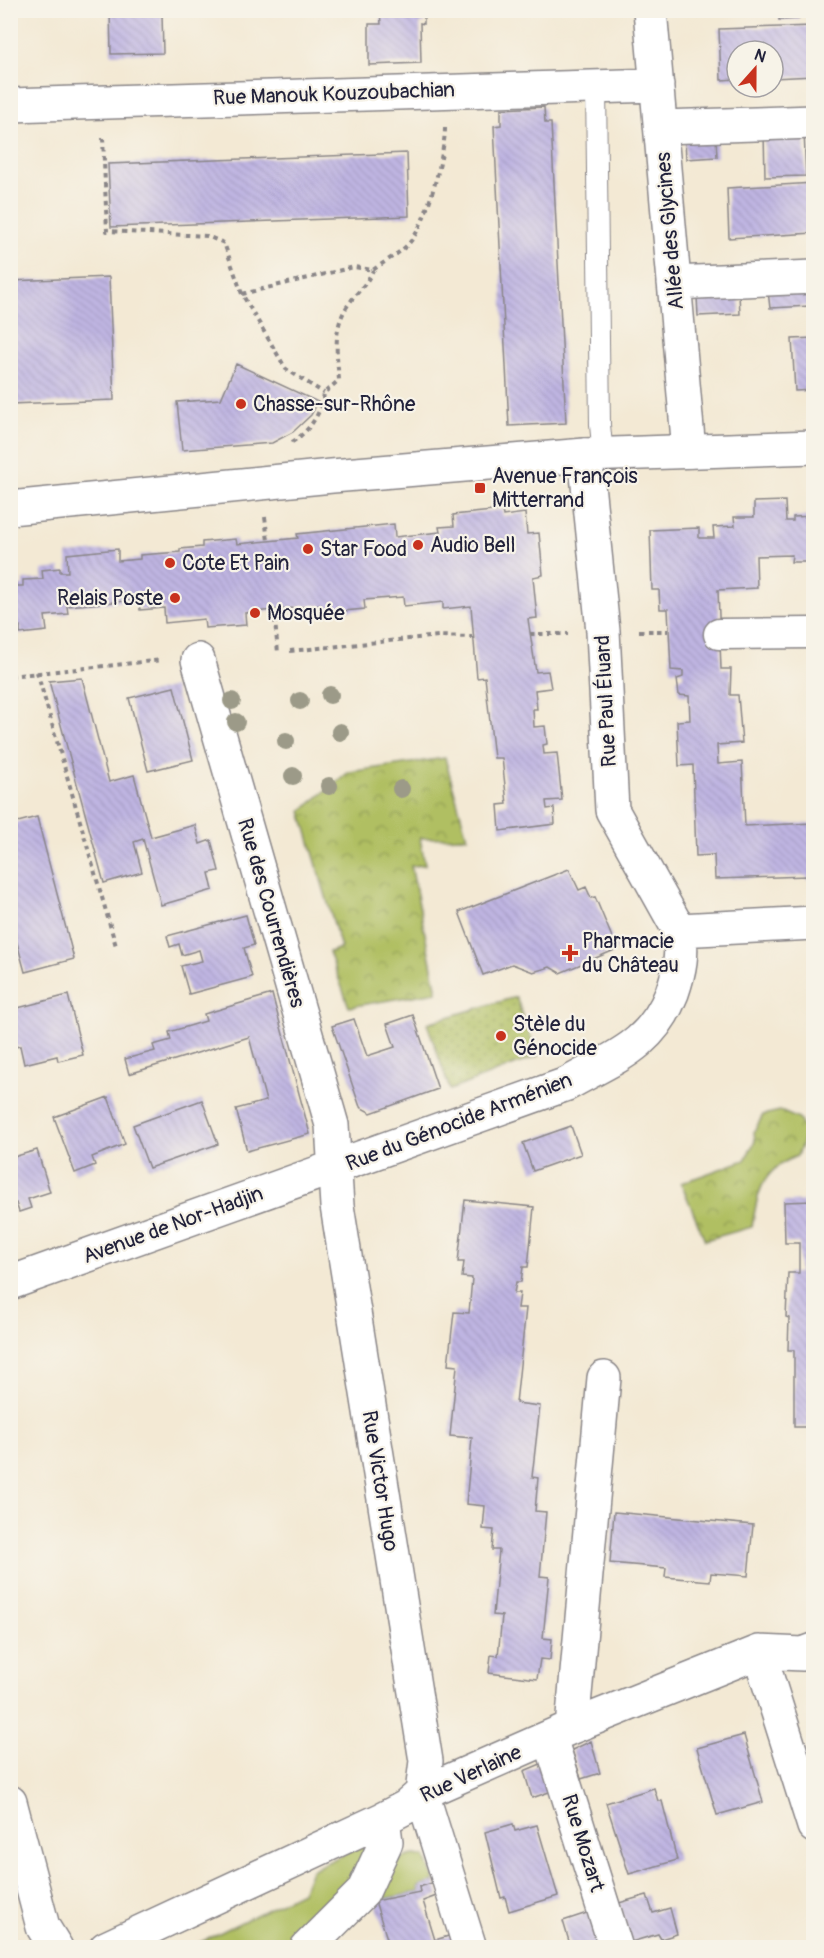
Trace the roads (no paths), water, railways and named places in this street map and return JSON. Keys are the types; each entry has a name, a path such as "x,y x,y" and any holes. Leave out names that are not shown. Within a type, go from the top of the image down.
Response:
{"street":[{"name":"Allée des Glycines","path":"650,10 689,451"},
{"name":"Rue Manouk Kouzoubachian","path":"10,105 657,85"},
{"path":"661,127 813,122"},
{"path":"674,283 813,277"},
{"path":"10,508 594,455 813,447"},
{"name":"Rue Paul Éluard","path":"594,455 612,810 679,930"},
{"path":"720,634 813,633"},
{"name":"Rue des Courrendières","path":"198,660 332,1125 335,1169"},
{"path":"679,930 813,924"},
{"name":"Rue du Génocide Arménien","path":"335,1169 567,1084 632,1048 657,1024 669,1000 681,968 679,930"},
{"name":"Avenue de Nor-Hadjin","path":"10,1283 335,1169"},
{"name":"Rue Victor Hugo","path":"335,1169 337,1206 426,1761 422,1793"},
{"path":"561,1732 604,1378"},
{"name":"Rue Verlaine","path":"106,1947 383,1819 406,1807 422,1793 561,1732 759,1652 803,1654 813,1650"},
{"path":"759,1652 813,1826"},
{"name":"Rue Mozart","path":"561,1732 616,1947"},
{"path":"422,1793 470,1947"},
{"path":"10,1802 43,1927 56,1947"},
{"path":"307,1947 363,1892 386,1842 383,1819"}],"lane":[{"path":"594,455 600,425 596,86"}],"place":[{"name":"Chasse-sur-Rhône","path":"241,404"},
{"name":"Avenue François Mitterrand","path":"480,488"},
{"name":"Audio Bell","path":"418,545"},
{"name":"Star Food","path":"308,549"},
{"name":"Cote Et Pain","path":"170,563"},
{"name":"Relais Poste","path":"175,598"},
{"name":"Mosquée","path":"255,613"},
{"name":"Pharmacie du Château","path":"570,953"},
{"name":"Stèle du Génocide","path":"501,1036"}]}
